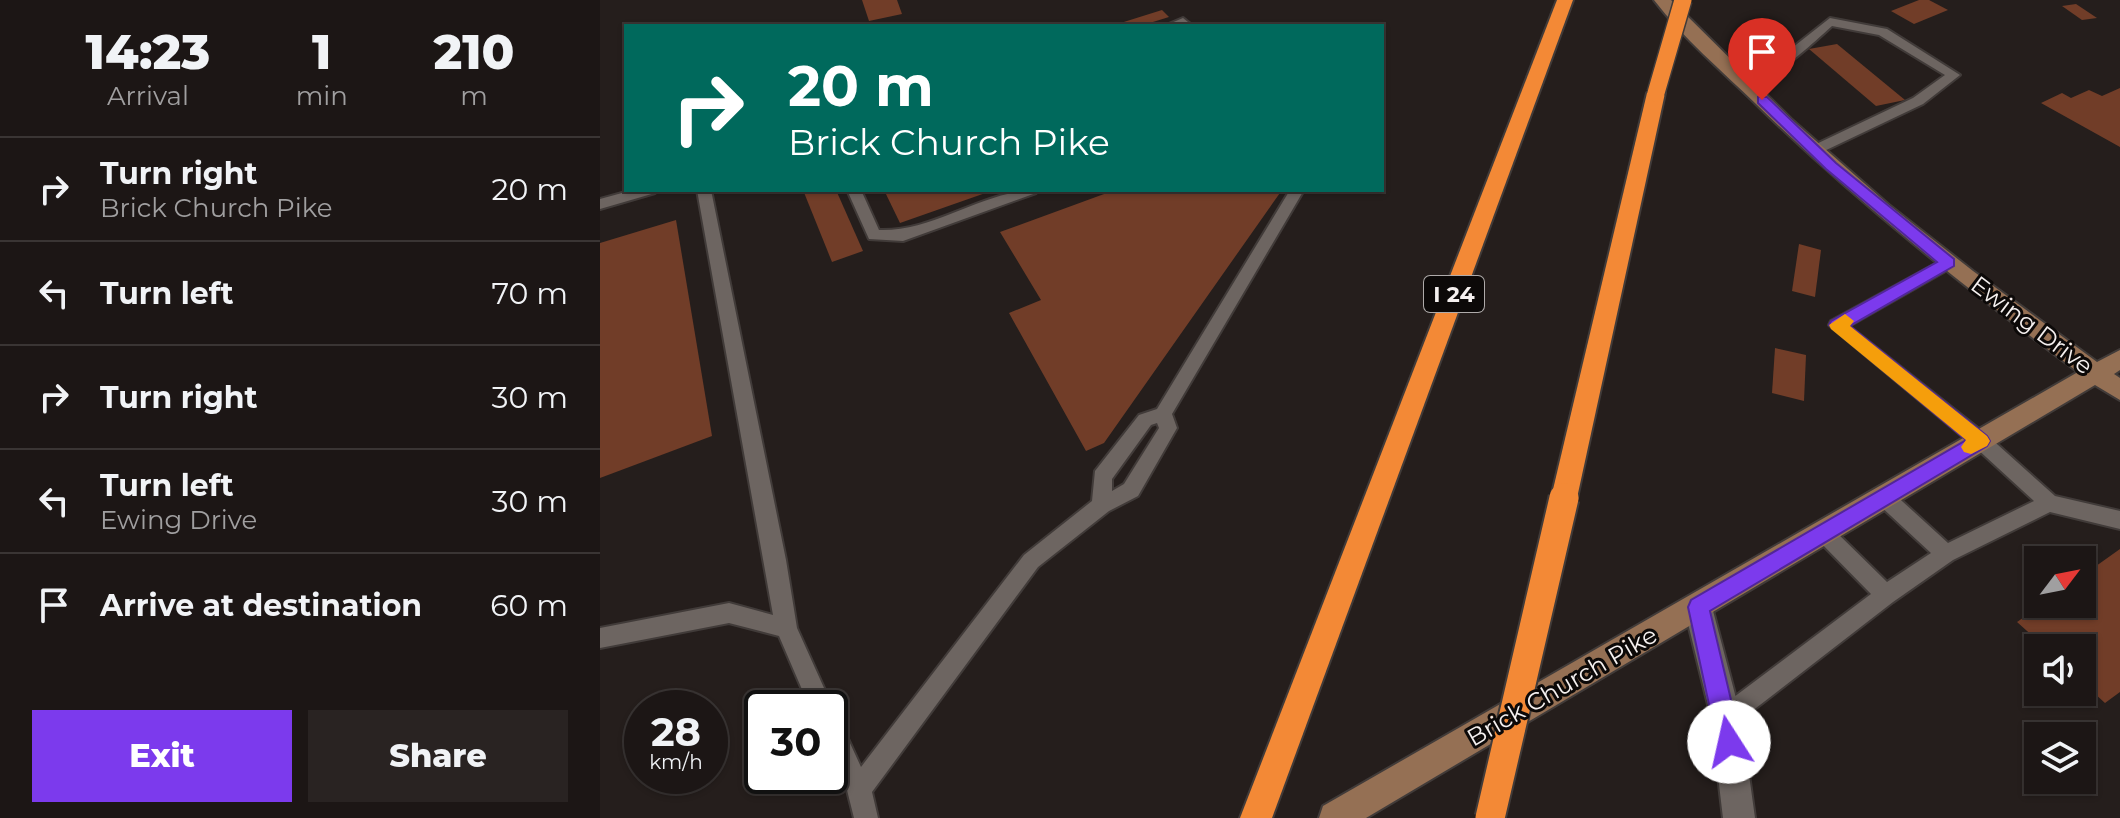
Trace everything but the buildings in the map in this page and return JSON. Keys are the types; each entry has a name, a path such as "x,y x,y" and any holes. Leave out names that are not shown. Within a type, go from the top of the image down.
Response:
{"highway":[{"name":"I 24","path":"1256,818 1565,0"},
{"path":"1490,818 1656,93 1683,0"}],"main road":[{"name":"Ewing Drive","path":"1662,0 1815,150 1948,262 2120,391"},
{"name":"Brick Church Pike","path":"1335,818 2120,359"}],"street":[{"path":"1698,607 1726,717 1739,818"}],"lane":[{"path":"1745,83 1782,62 1830,22 1883,32 1954,75 1918,101 1815,150"},
{"path":"600,204 643,192"},
{"path":"704,192 786,628 814,690"},
{"path":"855,192 874,235 903,236 1025,192"},
{"path":"1102,505 1102,477 1145,420 1163,414 1296,192"},
{"path":"1948,262 1837,325 1981,441 2049,503 2120,520"},
{"path":"859,789 1031,561 1102,505 1131,490 1168,428 1163,414"},
{"path":"1884,497 1946,554"},
{"path":"1726,717 1886,595 1946,554 2049,503"},
{"path":"1824,533 1886,595"},
{"path":"600,638 729,613 786,628"},
{"path":"848,765 859,789 866,818"}],"slow traffic":[{"path":"1845,321 1837,325 1981,441 1971,447"}],"route":[{"path":"1729,742 1726,717 1698,607 1981,441 1837,325 1948,262 1831,166 1762,100"}]}
